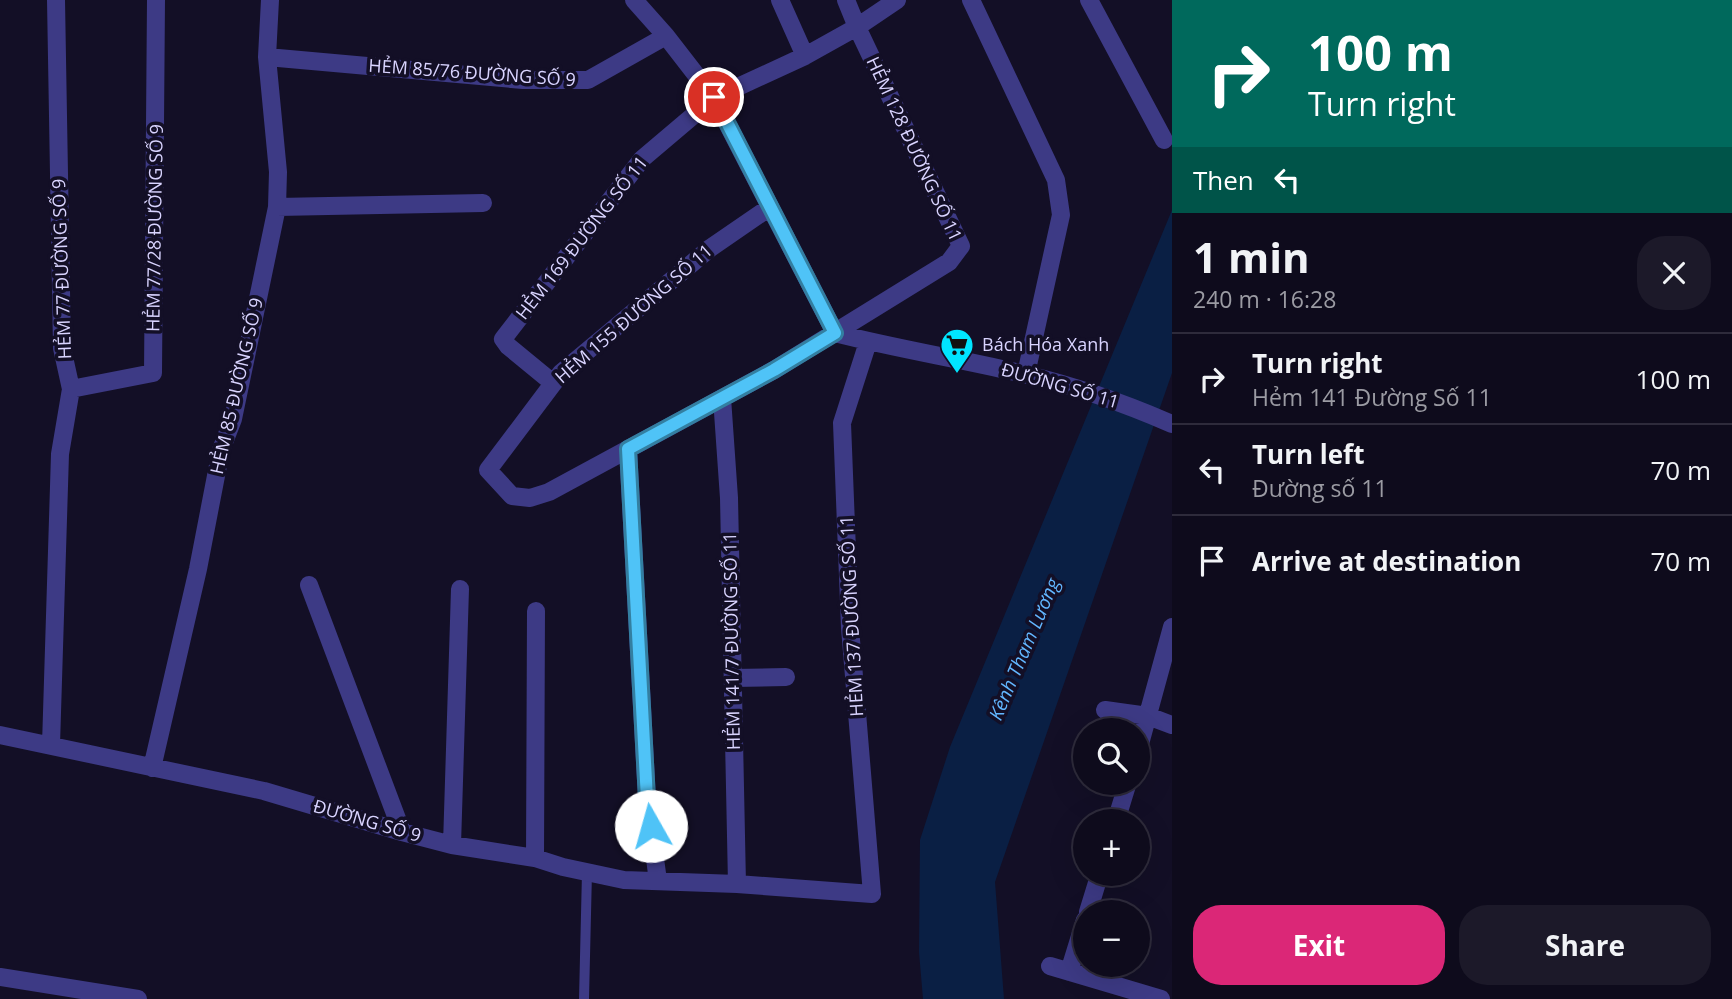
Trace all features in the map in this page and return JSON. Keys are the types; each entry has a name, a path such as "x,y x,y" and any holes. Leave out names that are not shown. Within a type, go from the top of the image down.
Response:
{"street":[{"name":"HẺM 77 ĐƯỜNG SỐ 9","path":"51,745 60,454 71,389 62,348 56,0"},
{"name":"HẺM 77/28 ĐƯỜNG SỐ 9","path":"71,389 153,373 156,0"},
{"name":"HẺM 85 ĐƯỜNG SỐ 9","path":"152,768 198,569 221,450 233,419 277,207 278,172 267,57 270,0"},
{"path":"634,0 714,97 835,333 774,370 628,449 647,799 658,881"},
{"path":"780,0 805,56"},
{"path":"846,0 857,27"},
{"path":"714,97 805,56 857,27 897,0"},
{"path":"971,0 1055,180 1061,215 1026,374"},
{"path":"1089,0 1164,140"},
{"name":"HẺM 128 ĐƯỜNG SỐ 11","path":"835,333 949,262 961,246 857,27"},
{"name":"HẺM 85/76 ĐƯỜNG SỐ 9","path":"267,57 523,80 588,80 666,36"},
{"name":"HẺM 169 ĐƯỜNG SỐ 11","path":"553,383 503,339 642,159 714,97"},
{"path":"277,207 483,203"},
{"name":"HẺM 155 ĐƯỜNG SỐ 11","path":"628,449 549,492 530,498 512,496 488,470 561,373 709,249 770,207"},
{"name":"ĐƯỜNG SỐ 11","path":"835,333 1026,374 1129,405 1172,424"},
{"name":"HẺM 137 ĐƯỜNG SỐ 11","path":"868,342 842,423 850,628 873,894"},
{"name":"HẺM 141/7 ĐƯỜNG SỐ 11","path":"722,398 729,498 737,884"},
{"path":"309,585 402,832"},
{"path":"452,845 460,589"},
{"path":"534,858 536,611"},
{"path":"1148,716 1172,627"},
{"path":"733,678 786,677"},
{"path":"1105,710 1148,716 1172,725"},
{"name":"ĐƯỜNG SỐ 9","path":"0,735 264,791 452,845 534,858 624,880 737,884 873,894"},
{"path":"1069,972 1073,959"},
{"path":"1049,967 1161,999"},
{"path":"0,977 138,999"},
{"path":"1168,999 1172,990"}],"lane":[{"path":"584,999 587,872"}],"water":[{"name":"Kênh Tham Lương","path":"1172,210 1172,373 995,882 1004,999 923,999 919,952 920,840 950,747"}],"place":[{"name":"Bách Hóa Xanh","path":"957,375"}],"route":[{"path":"651,826 647,799 628,449 774,370 835,333 714,97"}]}
